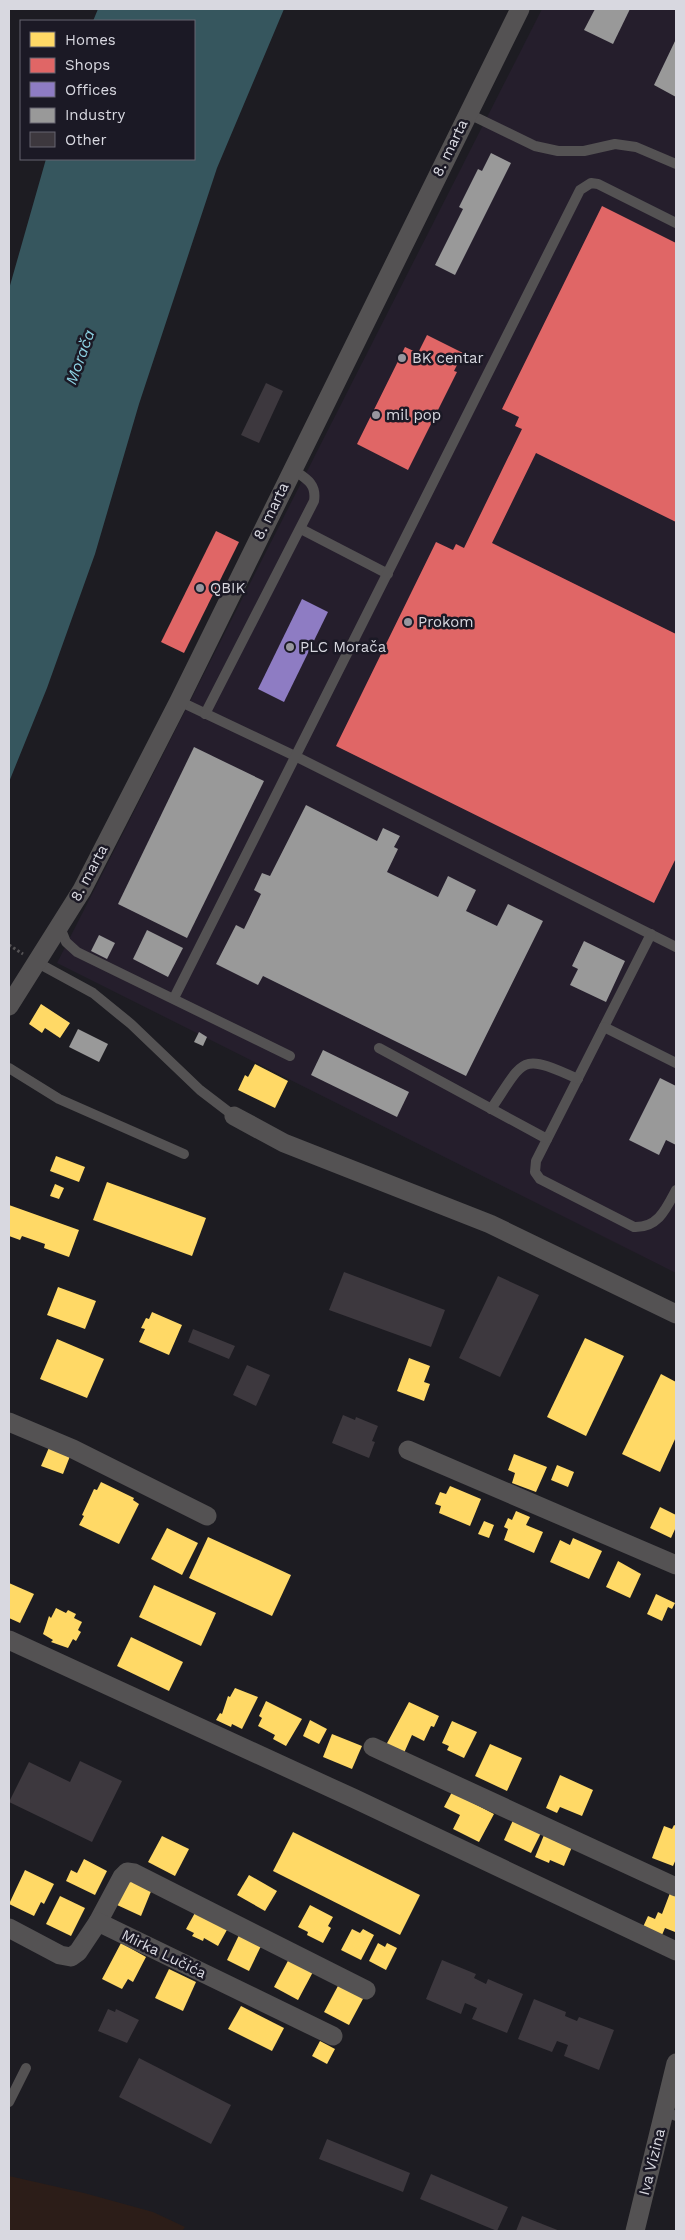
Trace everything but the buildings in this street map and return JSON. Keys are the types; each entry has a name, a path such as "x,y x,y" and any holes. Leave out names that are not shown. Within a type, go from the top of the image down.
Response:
{"street":[{"name":"8. marta","path":"9,1006 38,963 82,890 179,701 467,113 520,9"},
{"path":"234,1116 284,1143 490,1224 676,1314"},
{"path":"9,1422 73,1449 207,1516"},
{"path":"408,1450 676,1565"},
{"path":"9,1640 353,1798 676,1951"},
{"path":"373,1747 676,1887"},
{"path":"9,1928 60,1955 71,1957 78,1952 98,1922 122,1877 127,1872 134,1873 366,1990"},
{"name":"Mirka Lučića","path":"98,1922 333,2036"},
{"name":"Iva Vizina","path":"635,2231 670,2114 676,2063"}],"lane":[{"path":"467,113 535,146 558,151 584,151 615,144 636,147 676,164"},
{"path":"174,998 580,190 591,183 598,184 676,223"},
{"path":"206,714 314,501 315,491 312,483 292,469"},
{"path":"301,529 388,574"},
{"path":"179,701 295,756 676,947"},
{"path":"60,927 66,942 77,952 290,1056"},
{"path":"651,934 536,1161 535,1172 540,1179 634,1227 645,1227 654,1223 676,1190"},
{"path":"38,963 93,993 132,1024 200,1090 234,1116"},
{"path":"604,1027 676,1063"},
{"path":"379,1048 547,1139"},
{"path":"491,1109 519,1068 531,1062 544,1064 578,1079"},
{"path":"9,1068 58,1099 184,1154"},
{"path":"9,2102 26,2068"}],"shaded area":[{"path":"542,9 676,9 676,1273 57,963"},
{"path":"9,2176 84,2193 153,2212 185,2227 182,2231 9,2231"}],"water":[{"name":"Morača","path":"98,9 284,9 217,168 139,404 95,554 47,688 9,782 9,289 46,160 195,160 195,20 93,20"}],"place":[{"name":"BK centar","path":"402,358"},
{"name":"mil pop","path":"376,415"},
{"name":"QBIK","path":"200,588"},
{"name":"Prokom","path":"408,622"},
{"name":"PLC Morača","path":"290,647"}]}
